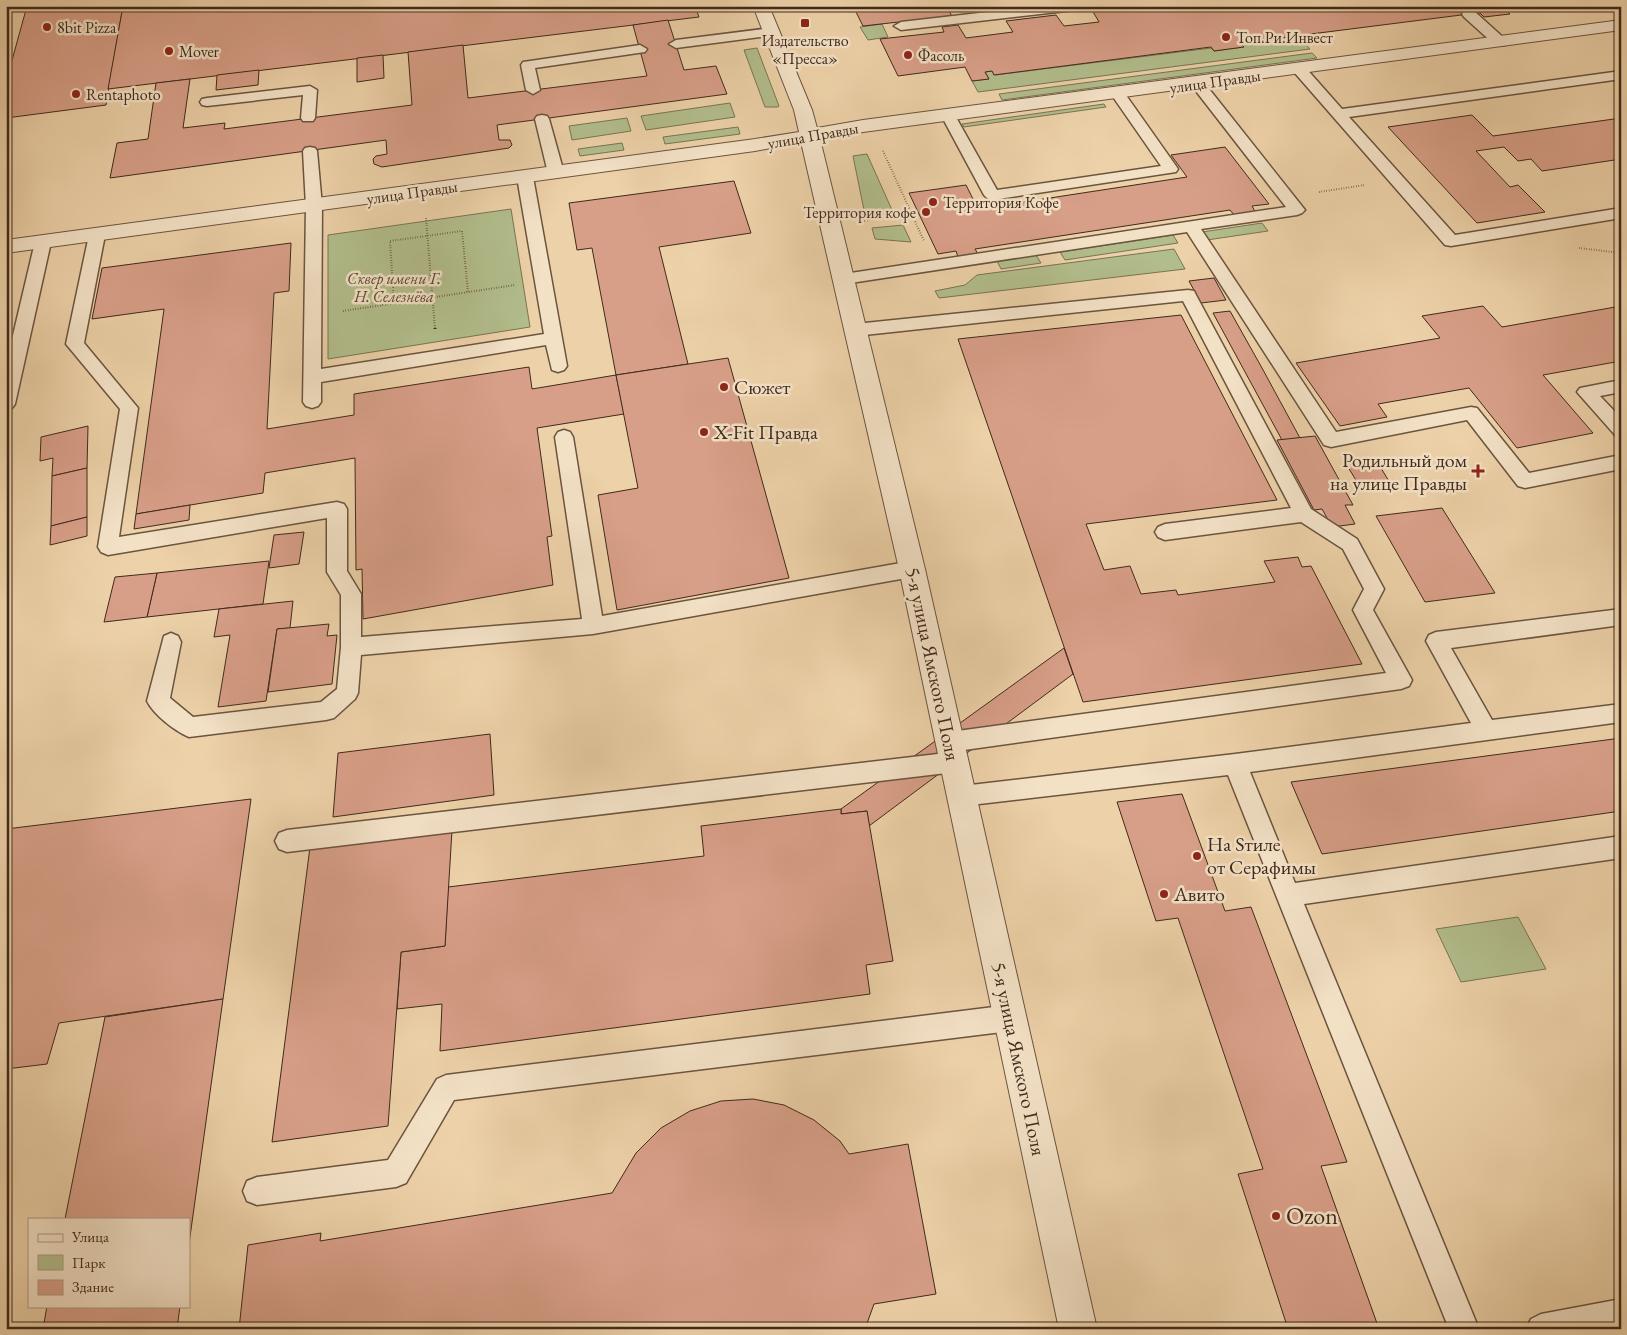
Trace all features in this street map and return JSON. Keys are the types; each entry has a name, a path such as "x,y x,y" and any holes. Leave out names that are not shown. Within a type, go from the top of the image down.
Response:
{"street":[{"name":"5-я улица Ямского Поля","path":"761,6 803,110 844,279 912,569 1078,1329"},
{"name":"улица Правды","path":"6,247 556,173 809,136 863,126 1118,94 1621,25"}],"lane":[{"path":"901,26 1075,6"},
{"path":"1470,14 1493,43"},
{"path":"1455,16 1493,43"},
{"path":"676,44 771,32"},
{"path":"534,90 528,65 640,49"},
{"path":"1299,69 1451,241 1621,213"},
{"path":"1339,114 1621,75"},
{"path":"844,279 1297,210 1197,83"},
{"path":"207,102 310,90 308,118"},
{"path":"948,115 992,195 1170,169 1118,94"},
{"path":"542,119 556,173"},
{"path":"310,151 314,206 312,402"},
{"path":"525,177 558,366"},
{"path":"1191,226 1331,440 1471,413 1525,482 1621,462"},
{"path":"97,235 76,344 129,408 108,547 337,509 337,572 351,594 351,647 347,692 326,711 188,727 158,702 171,642"},
{"path":"6,404 43,242"},
{"path":"287,841 952,752 1401,680 1363,610 1374,589 1350,544 1304,514 1188,295 855,330"},
{"path":"312,376 553,338"},
{"path":"1621,386 1586,392 1621,430"},
{"path":"564,437 593,626"},
{"path":"1601,466 1621,481"},
{"path":"1165,532 1304,514"},
{"path":"351,647 593,626 912,569"},
{"path":"1486,730 1436,641 1621,618"},
{"path":"962,796 1236,764 1621,713"},
{"path":"1236,764 1464,1329"},
{"path":"1288,895 1621,847"},
{"path":"257,1191 396,1173 446,1088 1010,1018"},
{"path":"1542,1329 1606,1320"}],"path":[{"path":"879,144 936,266"},
{"path":"1287,197 1397,180"},
{"path":"859,222 911,214"},
{"path":"426,223 435,333"},
{"path":"394,303 390,242 427,236 462,231 468,292"},
{"path":"337,312 523,283"}],"green space":[{"path":"882,24 888,37 868,40 860,27"},
{"path":"1298,36 1310,49 978,92 972,81 989,79 985,72 992,71 995,75 1211,48 1214,51 1243,47 1240,43"},
{"path":"757,48 778,107 765,107 744,50"},
{"path":"1312,53 1317,58 1002,100 999,94"},
{"path":"730,103 735,117 646,130 641,116"},
{"path":"1104,104 1106,107 964,127 962,124"},
{"path":"627,118 631,131 572,140 569,126"},
{"path":"738,127 740,134 665,144 663,137"},
{"path":"622,143 624,150 580,156 578,149"},
{"path":"867,154 892,210 865,215 853,156"},
{"name":"Сквер имени Г. Н. Селезнёва","path":"511,209 530,327 328,359 328,235"},
{"path":"1262,223 1268,231 1207,240 1202,232"},
{"path":"903,225 911,242 875,239 872,228"},
{"path":"1173,235 1178,243 1065,260 1060,252"},
{"path":"1174,249 1185,269 939,298 935,291 965,285 977,275"},
{"path":"1036,255 1041,263 1001,269 997,261"},
{"path":"1518,917 1546,969 1461,982 1436,929"}],"building":[{"path":"27,6 123,6 106,105 6,118 6,82"},
{"path":"123,6 695,6 699,17 108,89"},
{"path":"853,6 946,6 952,16 863,26"},
{"path":"1126,6 1502,6 1510,14 1484,17 1480,13 1469,14 1240,43 1244,47 1214,51 1211,47 994,75 992,71 985,72 989,79 972,81 965,67 898,76 880,39 944,32 942,27 958,25 966,38 1013,32 1006,21 1056,15 1064,26 1099,22 1092,10"},
{"path":"668,20 684,70 716,66 727,94 497,125 499,140 510,140 512,145 509,148 382,167 374,164 373,159 376,156 387,154 386,140 110,178 117,143 148,139 156,83 190,79 183,128 225,123 224,129 412,105 408,52 463,45 468,98 647,76 633,25"},
{"path":"383,55 384,78 357,82 357,58"},
{"path":"259,70 258,85 216,90 217,75"},
{"path":"1472,115 1493,136 1621,118 1621,159 1542,171 1531,159 1518,161 1504,147 1476,151 1510,187 1518,185 1545,212 1477,223 1388,127"},
{"path":"1225,147 1269,204 1252,206 1256,213 1235,216 1230,210 975,249 978,254 958,257 956,251 938,254 909,193 966,185 978,209 1187,177 1171,155"},
{"path":"734,181 751,233 659,247 688,364 616,375 592,248 577,250 569,203"},
{"path":"291,243 289,291 274,293 267,429 354,415 354,394 529,367 532,389 616,375 624,414 537,428 552,536 547,537 553,585 363,619 362,569 356,570 355,458 265,473 263,493 136,514 164,309 92,319 102,268"},
{"path":"1214,278 1226,300 1201,303 1189,281"},
{"path":"1483,306 1502,327 1621,306 1621,361 1543,375 1593,433 1517,448 1469,388 1378,404 1387,417 1340,426 1296,363 1440,338 1422,316"},
{"path":"1230,311 1300,438 1282,440 1213,313"},
{"path":"1181,315 1277,500 1086,524 1104,570 1130,566 1141,594 1176,590 1178,595 1275,582 1264,561 1298,557 1302,567 1311,566 1362,664 1083,702 958,339"},
{"path":"728,358 789,578 617,610 598,495 638,488 616,375"},
{"path":"88,426 87,468 52,476 53,458 40,461 41,437"},
{"path":"1315,436 1353,505 1345,505 1355,524 1332,527 1322,509 1314,510 1277,440"},
{"path":"1375,458 1390,483 1360,487 1345,462"},
{"path":"87,468 87,517 51,526 52,476"},
{"path":"190,505 189,520 134,529 136,514"},
{"path":"1442,508 1495,593 1425,602 1376,516"},
{"path":"87,517 87,536 50,545 51,526"},
{"path":"304,532 299,564 269,568 274,535"},
{"path":"269,561 263,604 147,617 157,573"},
{"path":"157,573 147,617 104,622 115,577"},
{"path":"293,601 290,628 277,629 266,701 218,707 230,635 214,637 219,609"},
{"path":"329,624 327,636 337,635 332,684 268,692 277,629"},
{"path":"1064,648 1073,674 869,826 867,811 841,814 841,809"},
{"path":"490,734 494,795 333,817 338,753"},
{"path":"1621,738 1621,811 1322,854 1291,782"},
{"path":"1182,794 1225,911 1251,907 1347,1162 1321,1166 1379,1329 1288,1329 1238,1174 1263,1169 1178,918 1156,921 1117,802"},
{"path":"251,799 223,999 59,1023 47,1064 6,1069 6,829"},
{"path":"841,809 841,814 867,811 893,961 866,965 870,994 440,1051 442,1004 397,1009 401,952 445,946 448,887 704,856 701,826"},
{"path":"452,830 445,946 401,952 388,1126 272,1142 310,847"},
{"path":"223,999 190,1237 190,1218 65,1218 105,1017"},
{"path":"753,1099 784,1105 814,1120 840,1141 849,1154 908,1144 936,1294 874,1304 865,1329 239,1329 248,1245 321,1233 320,1241 612,1193 636,1153 661,1128 690,1111 721,1101"},
{"path":"47,1308 180,1308 177,1329 43,1329"}],"place":[{"name":"Издательство «Пресса»","path":"805,23"},
{"name":"8bit Pizza","path":"47,27"},
{"name":"Топ.Ри.Инвест","path":"1226,37"},
{"name":"Mover","path":"169,51"},
{"name":"Фасоль","path":"908,55"},
{"name":"Rentaphoto","path":"76,94"},
{"name":"Территория Кофе","path":"933,202"},
{"name":"Территория кофе","path":"926,212"},
{"name":"Сюжет","path":"724,387"},
{"name":"X-Fit Правда","path":"704,432"},
{"name":"Родильный дом на улице Правды","path":"1478,471"},
{"name":"На Sтиле от Серафимы","path":"1197,856"},
{"name":"Авито","path":"1164,894"},
{"name":"Ozon","path":"1276,1216"}]}
